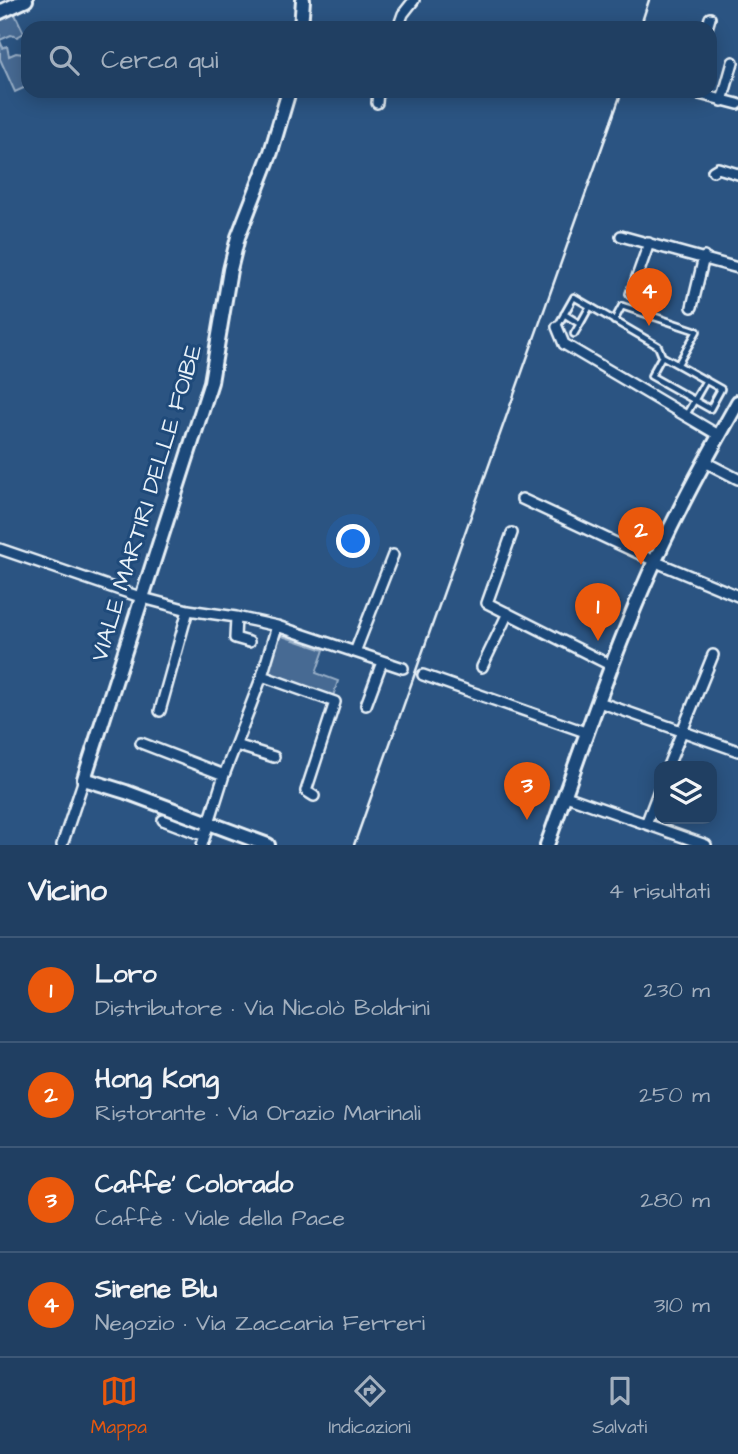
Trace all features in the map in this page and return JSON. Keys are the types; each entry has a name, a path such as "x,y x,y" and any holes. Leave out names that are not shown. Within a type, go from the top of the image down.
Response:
{"street":[{"path":"0,12 26,0"},
{"path":"302,21 303,0"},
{"path":"400,21 414,0"},
{"path":"722,101 733,62"},
{"name":"VIALE MARTIRI DELLE FOIBE","path":"62,845 211,382 238,237 271,152 287,98"},
{"path":"377,98 377,103"},
{"path":"712,98 738,104"},
{"path":"713,171 718,168 738,174"},
{"path":"621,236 738,268"},
{"path":"631,294 649,243"},
{"path":"692,307 704,257"},
{"path":"557,327 564,344 720,436"},
{"path":"547,845 612,666 655,561 678,511 737,407"},
{"path":"705,462 738,479"},
{"path":"522,499 738,596"},
{"path":"512,533 487,603 612,666"},
{"path":"0,549 143,598 188,610 277,626 404,668"},
{"path":"355,652 393,555"},
{"path":"160,711 188,610"},
{"path":"482,667 508,613"},
{"path":"236,617 235,638 249,642"},
{"path":"163,820 203,840 224,775 262,676 277,626"},
{"path":"670,761 713,655"},
{"path":"366,705 382,662"},
{"path":"262,676 335,702 306,791 314,796"},
{"path":"423,676 588,733"},
{"path":"599,702 738,751"},
{"path":"141,743 224,775"},
{"path":"236,745 274,757"},
{"path":"84,779 268,845"},
{"path":"566,796 706,845"},
{"path":"646,824 654,803"}],"lane":[{"path":"557,327 574,297 658,346 662,356 721,388 710,409 653,377"},
{"path":"574,334 590,306"},
{"path":"614,320 622,306 697,331 678,364"},
{"path":"564,314 580,324"},
{"path":"645,391 662,356"},
{"path":"686,415 706,380"}],"shaded area":[{"path":"14,12 21,27 21,35 17,37 11,35 0,40 0,17"},
{"path":"0,41 3,48 7,46 9,56 21,54 21,89 15,92 0,59"},
{"path":"279,635 324,650 316,673 338,681 333,696 266,673"}],"railway":[{"path":"642,21 649,0"},
{"path":"354,845 620,98"}],"place":[{"name":"Sirene Blu","path":"649,326"},
{"name":"Hong Kong","path":"641,565"},
{"name":"Loro","path":"598,641"},
{"name":"Caffe' Colorado","path":"527,820"}]}
